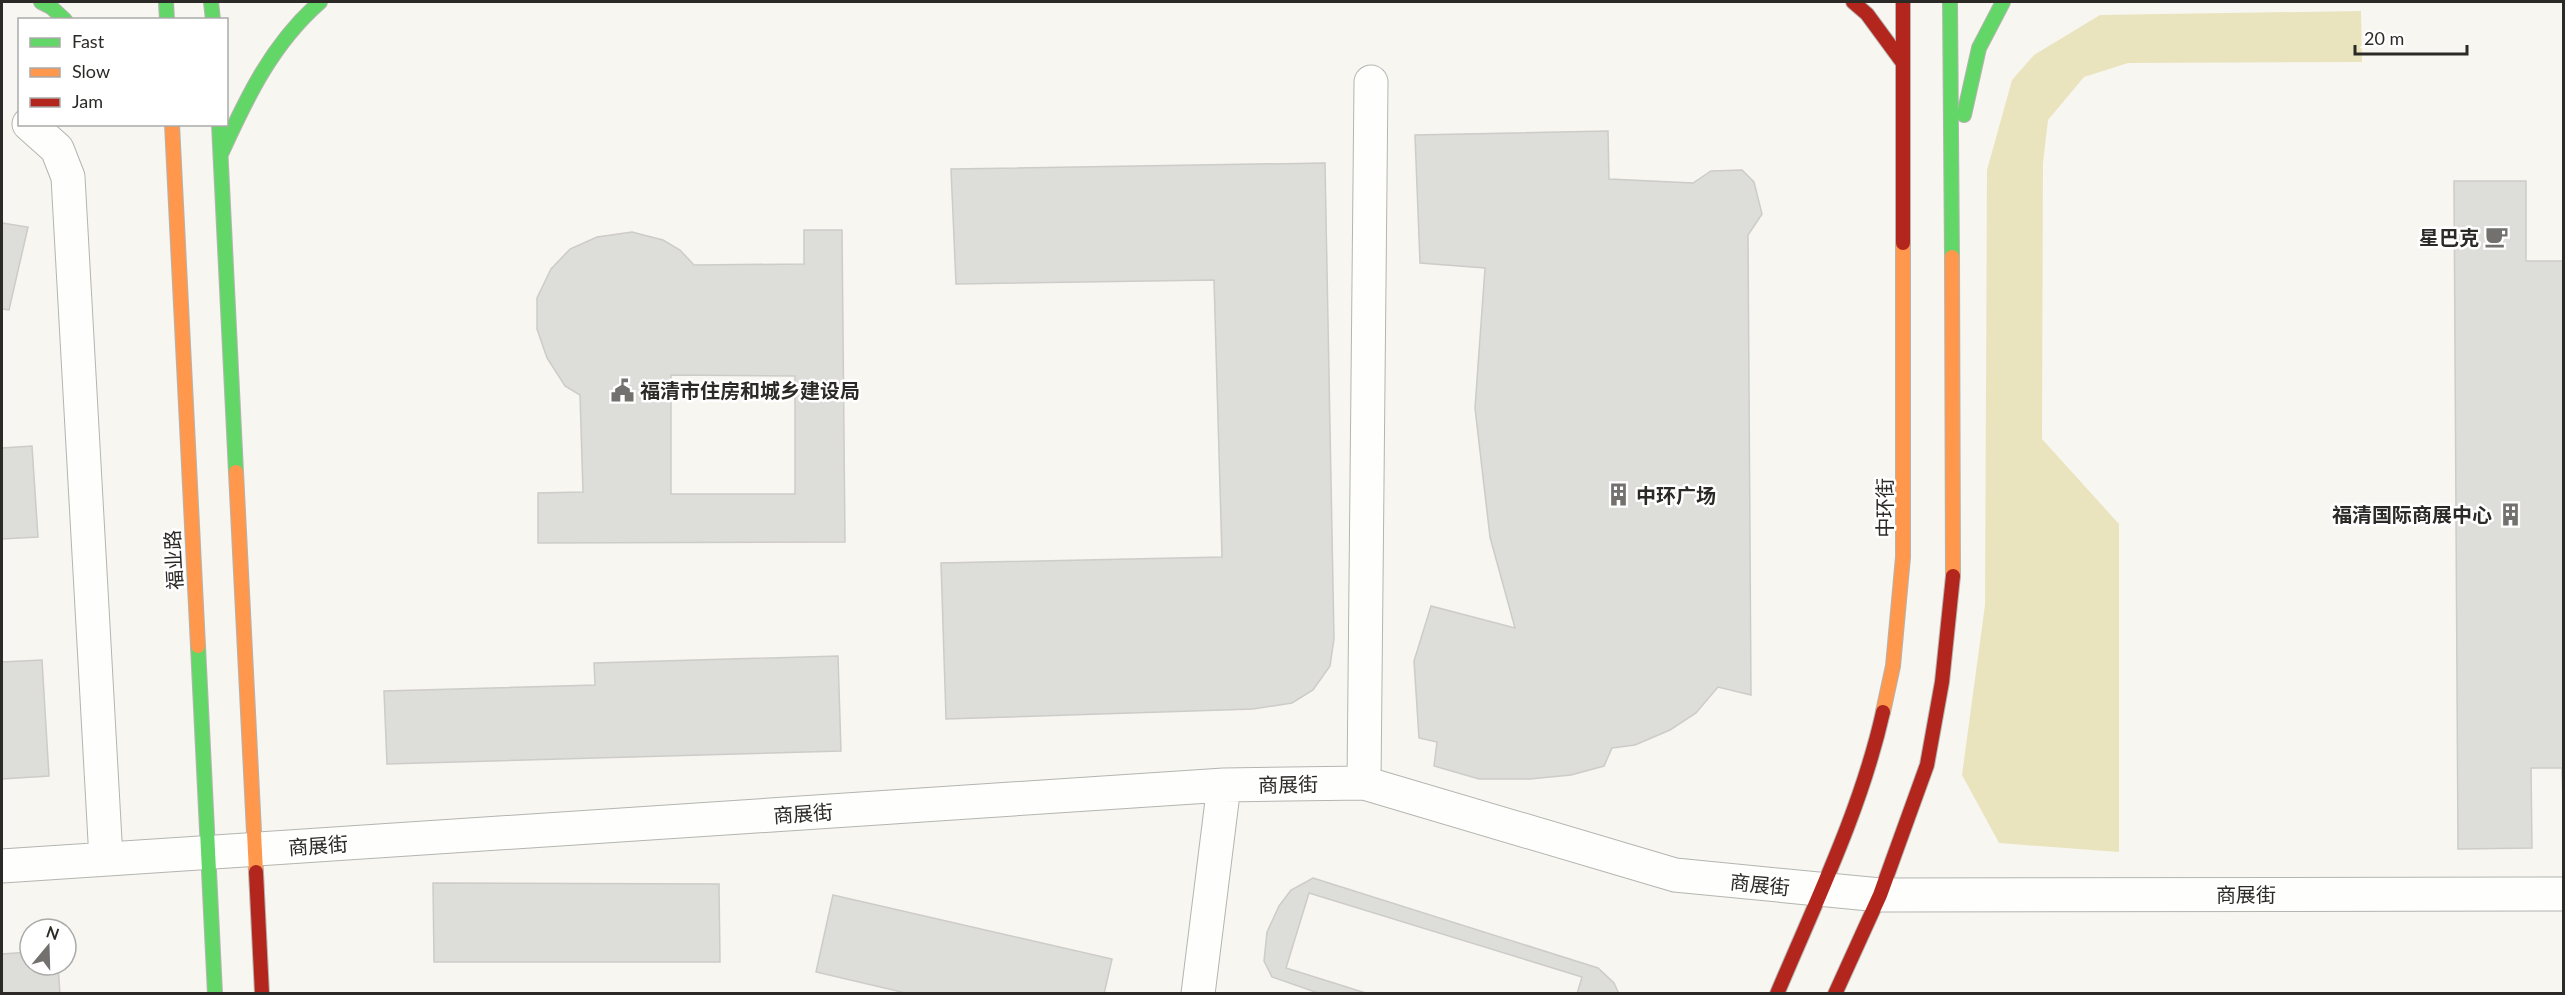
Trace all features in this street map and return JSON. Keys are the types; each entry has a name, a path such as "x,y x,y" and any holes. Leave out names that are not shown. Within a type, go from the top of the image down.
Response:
{"street":[{"path":"41,2 51,7 63,18"},
{"path":"166,2 166,18"},
{"path":"212,2 213,18"},
{"path":"221,154 243,106 266,65 290,31 320,2"},
{"path":"1853,2 1867,14 1903,63"},
{"name":"中环街","path":"1777,993 1857,804 1876,744 1893,666 1903,557 1903,2"},
{"path":"1835,993 1880,895 1927,765 1942,682 1954,571 1950,2"},
{"path":"1952,173 1979,48 2003,2"},
{"path":"1364,783 1371,82"},
{"path":"2,117 18,121"},
{"path":"31,126 57,149 68,177 106,859"},
{"name":"福业路","path":"172,126 215,993"},
{"path":"219,126 262,993"},
{"path":"158,134 174,163"},
{"name":"商展街","path":"2,866 1224,784 1364,783 1675,875 1822,890 1880,895 2564,894"},
{"path":"1198,993 1224,784"}],"shaded area":[{"path":"2361,11 2362,62 2128,63 2084,77 2048,120 2043,163 2042,439 2119,524 2119,852 1999,843 1962,775 1985,605 1987,170 2012,80 2034,55 2100,15"}],"building":[{"name":"中环广场","path":"1608,131 1609,179 1693,183 1711,171 1742,170 1754,182 1762,214 1748,235 1751,695 1718,687 1696,713 1670,730 1635,745 1612,748 1604,766 1571,775 1530,779 1479,779 1434,766 1437,742 1419,738 1414,661 1431,606 1515,628 1490,537 1475,408 1485,268 1420,263 1415,135"},
{"path":"1325,163 1334,639 1330,666 1313,690 1292,703 1253,709 946,719 941,563 1222,557 1214,280 956,284 951,169"},
{"name":"福清国际商展中心","path":"2454,181 2526,181 2526,261 2564,261 2564,834 2562,768 2531,768 2532,848 2458,849"},
{"path":"2,223 28,227 9,310 2,309"},
{"name":"福清市住房和城乡建设局","path":"804,230 842,230 845,542 538,543 538,493 583,492 580,395 565,386 547,358 537,329 537,298 551,269 570,249 597,237 632,232 663,240 680,250 694,265 804,264","holes":["671,375 795,376 795,494 671,494"]},
{"path":"32,446 38,537 2,539 2,448"},
{"path":"838,656 841,751 387,764 384,691 595,685 594,663"},
{"path":"42,660 49,776 2,779 2,662"},
{"path":"1313,878 1598,968 1614,983 1619,994 1321,994 1272,977 1264,961 1267,932 1279,906 1291,890"},
{"path":"433,883 719,884 720,962 434,962"},
{"path":"1309,893 1582,977 1577,994 1369,994 1286,968"},
{"path":"833,895 1112,959 1104,994 910,994 816,972"},
{"path":"18,953 18,977 59,977 60,994 2,994 2,954"}],"traffic: fast":[{"path":"41,2 51,7 63,18"},
{"path":"166,2 167,18"},
{"path":"211,2 213,18"},
{"path":"221,154 262,72 288,35 320,2"},
{"path":"1950,2 1952,257"},
{"path":"1964,115 1979,48 2003,2"},
{"path":"219,126 236,472"},
{"path":"198,646 215,994"}],"traffic: slow":[{"path":"172,126 198,646"},
{"path":"1883,712 1893,666 1903,557 1903,243"},
{"path":"1952,257 1953,576"},
{"path":"236,472 256,872"}],"traffic: jam":[{"path":"1853,2 1867,14 1903,63"},
{"path":"1903,2 1903,243"},
{"path":"1835,994 1880,895 1927,765 1942,682 1953,576"},
{"path":"1777,994 1850,820 1863,784 1883,712"},
{"path":"256,872 262,994"}],"place":[{"name":"星巴克","path":"2497,237"},
{"name":"福清市住房和城乡建设局","path":"622,390"},
{"name":"中环广场","path":"1618,495"},
{"name":"福清国际商展中心","path":"2510,514"}]}
